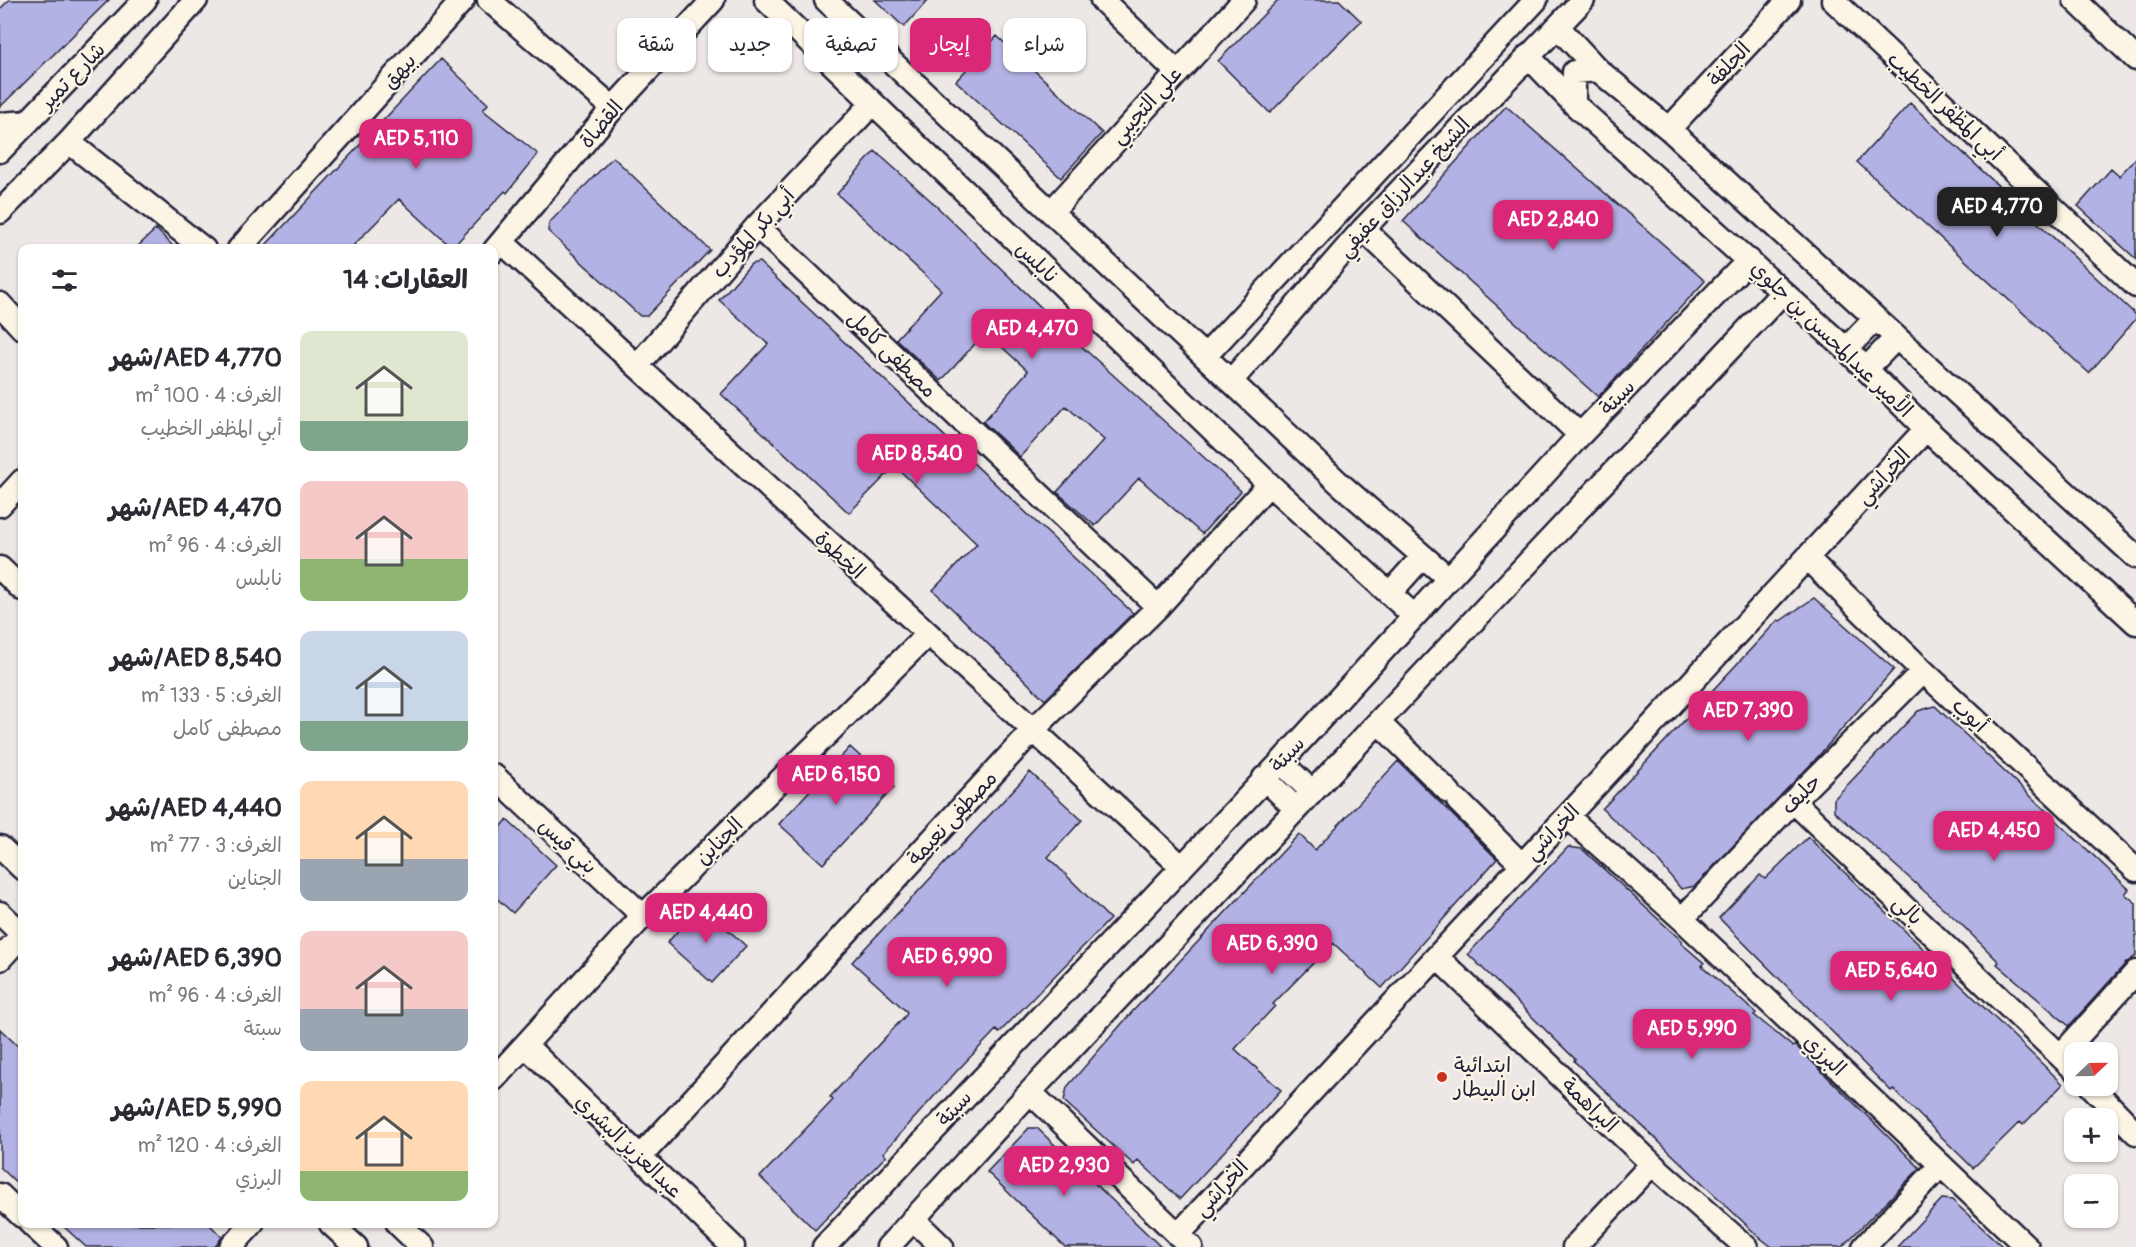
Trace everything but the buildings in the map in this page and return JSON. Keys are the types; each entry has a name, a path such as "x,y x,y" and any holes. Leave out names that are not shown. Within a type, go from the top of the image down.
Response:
{"street":[{"name":"شارع تمير","path":"0,151 145,0"},
{"path":"0,212 69,142 196,0"},
{"name":"بيهق","path":"243,244 463,0"},
{"path":"489,0 613,108"},
{"name":"القضاة","path":"498,247 613,108 713,0"},
{"name":"نابلس","path":"766,0 1269,484 1413,615"},
{"path":"826,0 1206,355 1339,483 1448,577"},
{"path":"1102,0 1176,71"},
{"name":"علي التجيبي","path":"1051,212 1176,71 1244,0"},
{"name":"الشيخ عبدالرزاق عفيفي","path":"1206,355 1536,0"},
{"name":"الشيخ عبدالرزاق عفيفي","path":"1232,380 1363,229 1583,0"},
{"name":"الجلفة","path":"1669,129 1789,0"},
{"name":"أبي المظفر الخطيب","path":"1833,0 2136,286"},
{"path":"2075,0 2136,59"},
{"name":"الأمير عبدالمحسن بن جلوي","path":"1558,27 1598,69 1669,129 1895,339 2136,557"},
{"name":"الأمير عبدالمحسن بن جلوي","path":"1528,56 1574,104 1846,349 1926,429 2136,623"},
{"path":"1574,104 1574,72 1598,69"},
{"name":"أبي بكر المؤدب","path":"637,366 757,226 872,104"},
{"path":"0,124 28,123"},
{"path":"69,142 198,244"},
{"name":"مصطفى كامل","path":"757,226 1158,606"},
{"path":"1363,229 1580,435"},
{"name":"الخطوة","path":"498,247 637,366 927,635 1180,865"},
{"name":"سبتة","path":"824,1247 1180,865 1281,762 1580,435 1749,260"},
{"path":"888,1247 1030,1092 1783,292"},
{"path":"0,304 18,324"},
{"path":"1846,349 1875,319"},
{"path":"1227,332 1230,354 1254,355"},
{"path":"1866,369 1895,339"},
{"name":"الخراشي","path":"1184,1241 1521,864 1568,817 1926,429"},
{"name":"مصطفى نعيمة","path":"640,1157 1033,730 1158,606 1269,484"},
{"path":"0,505 18,485"},
{"path":"1390,593 1423,556"},
{"name":"أيوب","path":"1807,558 1923,671 2136,870"},
{"path":"0,568 18,585"},
{"name":"الجناين","path":"498,1075 643,916 927,635"},
{"name":"حليف","path":"1682,919 1793,801 1923,671"},
{"path":"1379,723 1521,864"},
{"path":"1281,762 1312,792"},
{"path":"1264,777 1296,809"},
{"name":"بني قيس","path":"498,789 643,916"},
{"name":"بالي","path":"1793,801 2064,1058"},
{"name":"البرزي","path":"1568,817 1682,919 2027,1247"},
{"path":"0,847 18,864"},
{"path":"0,913 18,931"},
{"path":"0,959 18,939"},
{"name":"البراهمة","path":"1438,958 1652,1164 1746,1247"},
{"path":"2083,1042 2136,972"},
{"name":"عبدالعزيز البشري","path":"525,1046 733,1247"},
{"path":"1030,1092 1184,1241"},
{"path":"2101,1096 2136,1133"},
{"path":"1574,1247 1652,1164"},
{"path":"1864,1247 1941,1165"},
{"path":"0,1195 18,1212"},
{"path":"914,1219 942,1247"},
{"path":"35,1228 56,1247"},
{"path":"231,1247 248,1228"},
{"path":"335,1228 356,1247"},
{"path":"402,1228 422,1247"}],"place":[{"name":"ابتدائية ابن البيطار","path":"1442,1077"}]}
